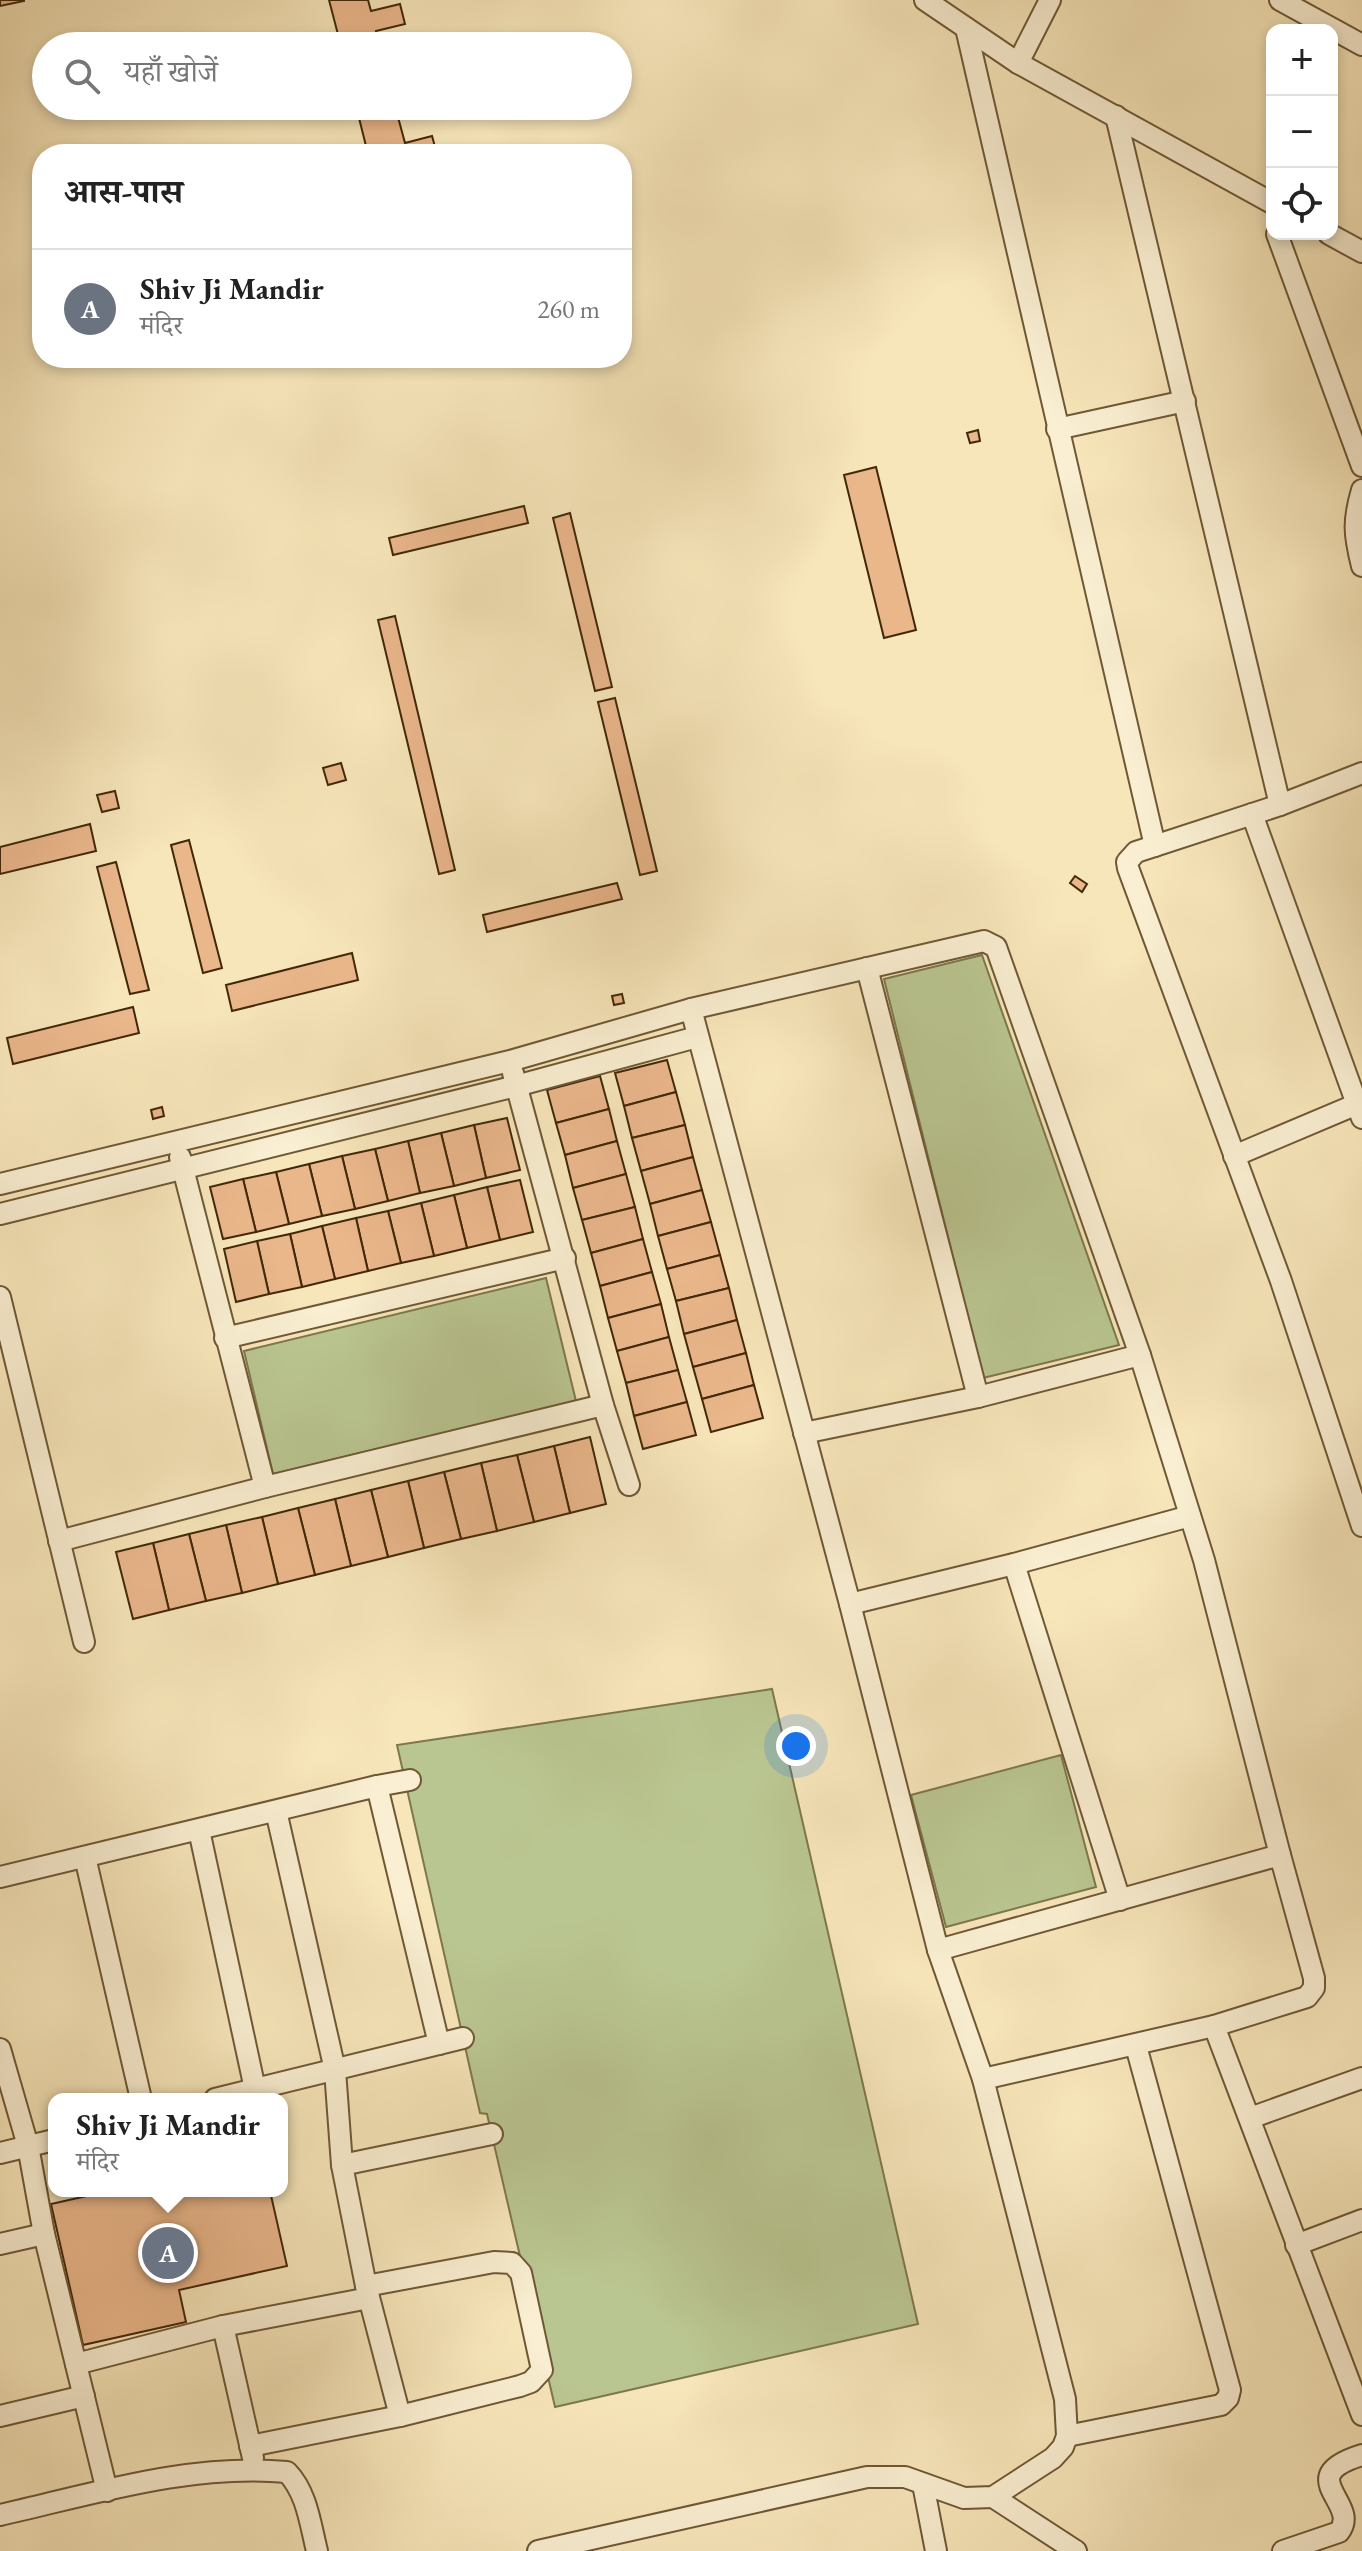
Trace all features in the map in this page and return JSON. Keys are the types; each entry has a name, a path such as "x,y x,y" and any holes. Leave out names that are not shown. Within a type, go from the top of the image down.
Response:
{"street":[{"path":"925,0 1018,63 1266,199"},
{"path":"1018,63 1050,0"},
{"path":"1280,0 1354,41 1362,64"},
{"path":"966,28 1155,846"},
{"path":"1116,116 1280,805"},
{"path":"1338,239 1362,252"},
{"path":"1279,240 1362,466"},
{"path":"1057,429 1185,401"},
{"path":"1362,490 1354,527 1362,566"},
{"path":"1362,773 1280,805 1130,856 1128,868 1281,1281 1356,1493 1362,1526"},
{"path":"1234,1156 1360,1108 1252,814"},
{"path":"0,1184 510,1061 691,1009 984,941 996,947 1140,1355 1204,1560 1314,1978 1314,1988 1297,2002 1214,2026 983,2079"},
{"path":"867,968 978,1397"},
{"path":"538,2551 867,2477 905,2477 964,2498 993,2497 1053,2458 1063,2447 1067,2436 1065,2399 983,2079 938,1950 850,1604 691,1009"},
{"path":"0,1214 516,1086 697,1037"},
{"path":"510,1061 603,1405 629,1485"},
{"path":"176,1141 265,1487"},
{"path":"225,1338 565,1258"},
{"path":"0,1297 84,1642"},
{"path":"804,1433 978,1397 1140,1355"},
{"path":"59,1541 265,1487 603,1405"},
{"path":"850,1604 1190,1516"},
{"path":"1014,1564 1120,1900"},
{"path":"0,1877 410,1780"},
{"path":"377,1786 439,2044"},
{"path":"276,1811 335,2070 342,2165 368,2292 400,2416"},
{"path":"199,1830 255,2089"},
{"path":"938,1950 1280,1855"},
{"path":"85,1857 140,2093"},
{"path":"1214,2026 1362,2415"},
{"path":"239,2093 463,2038"},
{"path":"1067,2436 1221,2405 1228,2398 1230,2390 1136,2046"},
{"path":"0,2049 28,2146 44,2234 107,2491"},
{"path":"1250,2118 1362,2078"},
{"path":"342,2165 492,2134"},
{"path":"0,2153 48,2141"},
{"path":"1296,2245 1362,2220"},
{"path":"0,2244 44,2234"},
{"path":"76,2364 494,2262 512,2263 521,2273 542,2362 538,2377 520,2386 400,2416 250,2446"},
{"path":"223,2326 255,2470"},
{"path":"0,2416 84,2396"},
{"path":"1283,2551 1344,2528 1348,2520 1347,2509 1332,2479 1333,2471 1340,2461 1362,2455"},
{"path":"0,2515 155,2479 255,2470 287,2472 303,2493 317,2551"},
{"path":"923,2484 936,2551"},
{"path":"993,2497 1076,2551"}],"green space":[{"path":"982,955 1119,1345 983,1378 884,979"},
{"path":"546,1278 576,1401 273,1474 244,1351"},
{"path":"772,1689 918,2324 555,2407 487,2114 480,2113 397,1745"},
{"path":"1061,1755 1096,1887 946,1927 911,1795"}],"building":[{"path":"0,0 24,0 24,1 0,6"},
{"path":"329,0 368,0 371,11 400,4 405,24 376,32 337,32"},
{"path":"360,120 399,120 405,143 432,136 434,144 366,144"},
{"path":"978,430 980,441 970,443 967,433"},
{"path":"876,467 916,630 884,638 844,475"},
{"path":"524,506 528,523 393,555 389,538"},
{"path":"570,513 612,687 595,691 553,518"},
{"path":"395,616 455,870 439,874 378,620"},
{"path":"615,698 657,871 640,875 598,702"},
{"path":"341,763 346,780 328,785 323,768"},
{"path":"115,791 119,808 102,812 97,795"},
{"path":"90,824 96,851 0,874 0,847"},
{"path":"189,840 222,968 203,973 171,845"},
{"path":"116,862 149,990 130,994 97,867"},
{"path":"1075,876 1087,884 1082,892 1070,883"},
{"path":"617,883 622,899 487,932 483,915"},
{"path":"352,953 358,980 232,1011 226,985"},
{"path":"622,994 624,1003 614,1005 612,996"},
{"path":"133,1007 139,1033 13,1064 7,1038"},
{"path":"667,1060 676,1092 624,1106 615,1073"},
{"path":"600,1076 609,1109 556,1123 547,1090"},
{"path":"676,1092 685,1125 632,1138 624,1106"},
{"path":"162,1107 164,1116 153,1119 151,1110"},
{"path":"609,1109 617,1141 565,1155 556,1123"},
{"path":"507,1118 520,1170 486,1178 474,1125"},
{"path":"474,1125 486,1178 454,1186 441,1133"},
{"path":"685,1125 693,1157 641,1171 632,1138"},
{"path":"441,1133 454,1186 420,1193 408,1141"},
{"path":"408,1141 420,1193 388,1201 375,1149"},
{"path":"617,1141 626,1174 573,1188 565,1155"},
{"path":"375,1149 388,1201 355,1209 342,1156"},
{"path":"342,1156 355,1209 322,1216 309,1164"},
{"path":"693,1157 702,1190 650,1204 641,1171"},
{"path":"309,1164 322,1216 289,1224 276,1172"},
{"path":"276,1172 289,1224 256,1232 243,1179"},
{"path":"626,1174 635,1207 582,1220 573,1188"},
{"path":"243,1179 256,1232 223,1239 210,1187"},
{"path":"520,1180 533,1232 500,1240 487,1187"},
{"path":"487,1187 500,1240 467,1248 454,1195"},
{"path":"702,1190 711,1222 658,1236 650,1204"},
{"path":"454,1195 467,1248 434,1256 421,1203"},
{"path":"421,1203 434,1256 401,1263 388,1211"},
{"path":"635,1207 643,1239 591,1253 582,1220"},
{"path":"388,1211 401,1263 368,1271 356,1218"},
{"path":"356,1218 368,1271 335,1279 322,1226"},
{"path":"711,1222 720,1255 667,1269 658,1236"},
{"path":"322,1226 335,1279 302,1287 290,1234"},
{"path":"290,1234 302,1287 269,1294 257,1241"},
{"path":"643,1239 652,1272 600,1286 591,1253"},
{"path":"257,1241 269,1294 236,1302 224,1249"},
{"path":"720,1255 729,1288 676,1301 667,1269"},
{"path":"652,1272 661,1304 608,1318 600,1286"},
{"path":"729,1288 737,1320 684,1334 676,1301"},
{"path":"661,1304 669,1337 617,1351 608,1318"},
{"path":"737,1320 746,1353 693,1367 684,1334"},
{"path":"669,1337 678,1370 626,1383 617,1351"},
{"path":"746,1353 754,1385 702,1399 693,1367"},
{"path":"678,1370 687,1402 634,1416 626,1383"},
{"path":"754,1385 763,1418 711,1432 702,1399"},
{"path":"687,1402 696,1435 643,1449 634,1416"},
{"path":"590,1437 606,1504 570,1513 554,1446"},
{"path":"554,1446 570,1513 534,1522 517,1455"},
{"path":"517,1455 534,1522 497,1531 481,1463"},
{"path":"481,1463 497,1531 461,1539 444,1472"},
{"path":"444,1472 461,1539 424,1548 408,1481"},
{"path":"408,1481 424,1548 388,1557 371,1490"},
{"path":"371,1490 388,1557 351,1566 335,1499"},
{"path":"335,1499 351,1566 315,1575 298,1508"},
{"path":"298,1508 315,1575 278,1584 262,1517"},
{"path":"262,1517 278,1584 242,1593 226,1525"},
{"path":"226,1525 242,1593 206,1601 189,1534"},
{"path":"189,1534 206,1601 169,1610 153,1543"},
{"path":"153,1543 169,1610 133,1619 116,1552"},
{"path":"82,2197 271,2197 287,2266 179,2290 186,2322 83,2345 51,2204"}],"place":[{"name":"Shiv Ji Mandir","path":"168,2253"}]}
